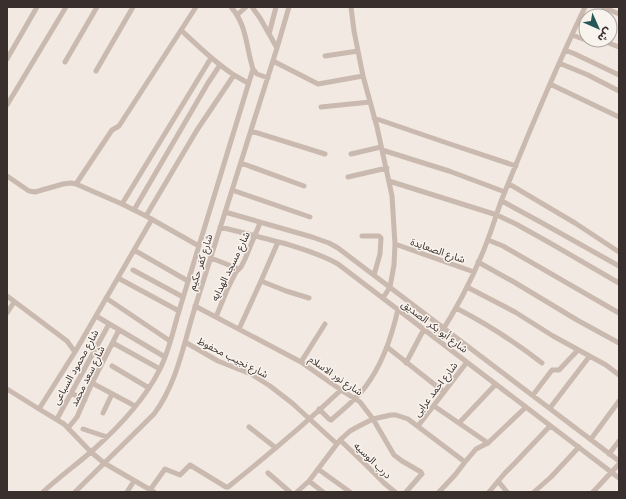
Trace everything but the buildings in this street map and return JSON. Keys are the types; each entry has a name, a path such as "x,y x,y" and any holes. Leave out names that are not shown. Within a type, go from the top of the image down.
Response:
{"street":[{"path":"7,59 37,7"},
{"path":"7,105 66,7"},
{"path":"65,62 98,7"},
{"path":"96,71 133,7"},
{"path":"76,184 112,130 119,126 196,7"},
{"path":"231,7 243,27 253,69 258,74 268,78"},
{"path":"237,15 246,7"},
{"path":"252,7 277,48"},
{"path":"269,34 276,7"},
{"name":"شارع كفر حكيم","path":"78,491 146,422 165,398 185,342 289,7"},
{"path":"351,7 363,76 387,168 392,196 395,244 394,265 390,287 383,298"},
{"path":"437,339 456,308 474,272 488,240 505,192 550,84 585,7"},
{"path":"603,7 619,14"},
{"path":"181,30 211,58 248,83"},
{"path":"572,35 578,37"},
{"path":"565,50 619,75"},
{"path":"325,56 358,51"},
{"path":"122,204 211,58"},
{"path":"273,61 318,84 363,76"},
{"path":"559,63 619,90"},
{"path":"134,210 220,65"},
{"name":"شارع كفر حكيم","path":"43,492 107,437 135,406 149,388 160,369 179,312 253,69"},
{"path":"146,216 197,130 234,74"},
{"path":"550,84 619,117"},
{"path":"321,107 370,102"},
{"path":"374,118 516,166"},
{"path":"251,131 325,154"},
{"path":"351,154 382,149 464,176 505,192"},
{"path":"241,164 304,186"},
{"path":"348,177 387,168"},
{"path":"7,176 29,191 35,192 63,184 76,184 152,219 199,246"},
{"path":"389,180 497,215 550,243 619,284"},
{"path":"509,184 570,220 619,252"},
{"path":"232,190 310,217"},
{"path":"502,201 619,266"},
{"name":"شارع أبو بكر الصديق","path":"225,212 312,237 338,248 619,461"},
{"path":"39,409 75,352 152,219"},
{"name":"شارع مسجد الهدايه","path":"216,317 236,272 245,259 260,223"},
{"name":"شارع أبو بكر الصديق","path":"220,227 304,249 338,264 619,478"},
{"path":"362,236 380,236 381,238 380,254 374,275"},
{"path":"488,240 619,313"},
{"path":"239,329 262,281 278,242"},
{"name":"شارع الصعايدة","path":"395,244 474,272"},
{"path":"134,250 188,281"},
{"path":"211,258 239,269"},
{"path":"478,262 619,343"},
{"path":"133,270 183,297"},
{"path":"118,278 179,312"},
{"path":"262,281 286,292 309,298"},
{"path":"467,287 515,312 589,357 606,365 619,375"},
{"path":"7,296 67,342 75,352"},
{"path":"106,298 170,341"},
{"path":"7,313 14,302"},
{"name":"شارع نور الاسلام","path":"195,306 301,362 362,404 373,419 394,455 421,472 420,476 406,492"},
{"path":"456,308 496,330 542,362"},
{"path":"320,409 331,420 366,386 377,369 387,347 398,309"},
{"path":"96,316 165,357"},
{"name":"شارع محمود السباعى","path":"57,419 109,324"},
{"path":"301,362 325,324"},
{"path":"406,363 424,329"},
{"name":"شارع سعد محمد","path":"68,428 77,417 92,383 119,330"},
{"name":"شارع نجيب محفوظ","path":"185,342 218,361 251,374 284,396 309,419 338,442"},
{"path":"113,343 160,369"},
{"path":"387,347 444,392"},
{"path":"532,395 552,370 559,370 578,350"},
{"path":"550,408 589,357"},
{"name":"شارع احمد عرابى","path":"418,426 467,362"},
{"path":"112,366 149,388"},
{"path":"92,383 135,406"},
{"path":"459,423 496,384"},
{"path":"7,389 64,424 104,463 152,491 165,469 180,476 190,465 228,487 276,448 341,390"},
{"path":"71,393 85,400"},
{"path":"103,413 112,394"},
{"path":"591,439 619,401"},
{"path":"434,406 488,443"},
{"path":"439,492 476,449 488,443 526,407"},
{"path":"297,492 309,482 338,442 350,431 373,419 391,415 408,418 465,462"},
{"path":"489,492 550,426"},
{"path":"249,427 276,448"},
{"path":"83,429 107,437"},
{"path":"610,454 619,441"},
{"name":"درب الوسيه","path":"338,442 365,464 395,492"},
{"path":"534,492 551,477 579,447"},
{"path":"594,492 619,464"},
{"path":"318,470 350,492"},
{"path":"268,473 290,492"},
{"path":"127,492 134,481"},
{"path":"498,481 507,492"},
{"path":"309,482 323,492"},
{"path":"444,488 450,492"}]}
